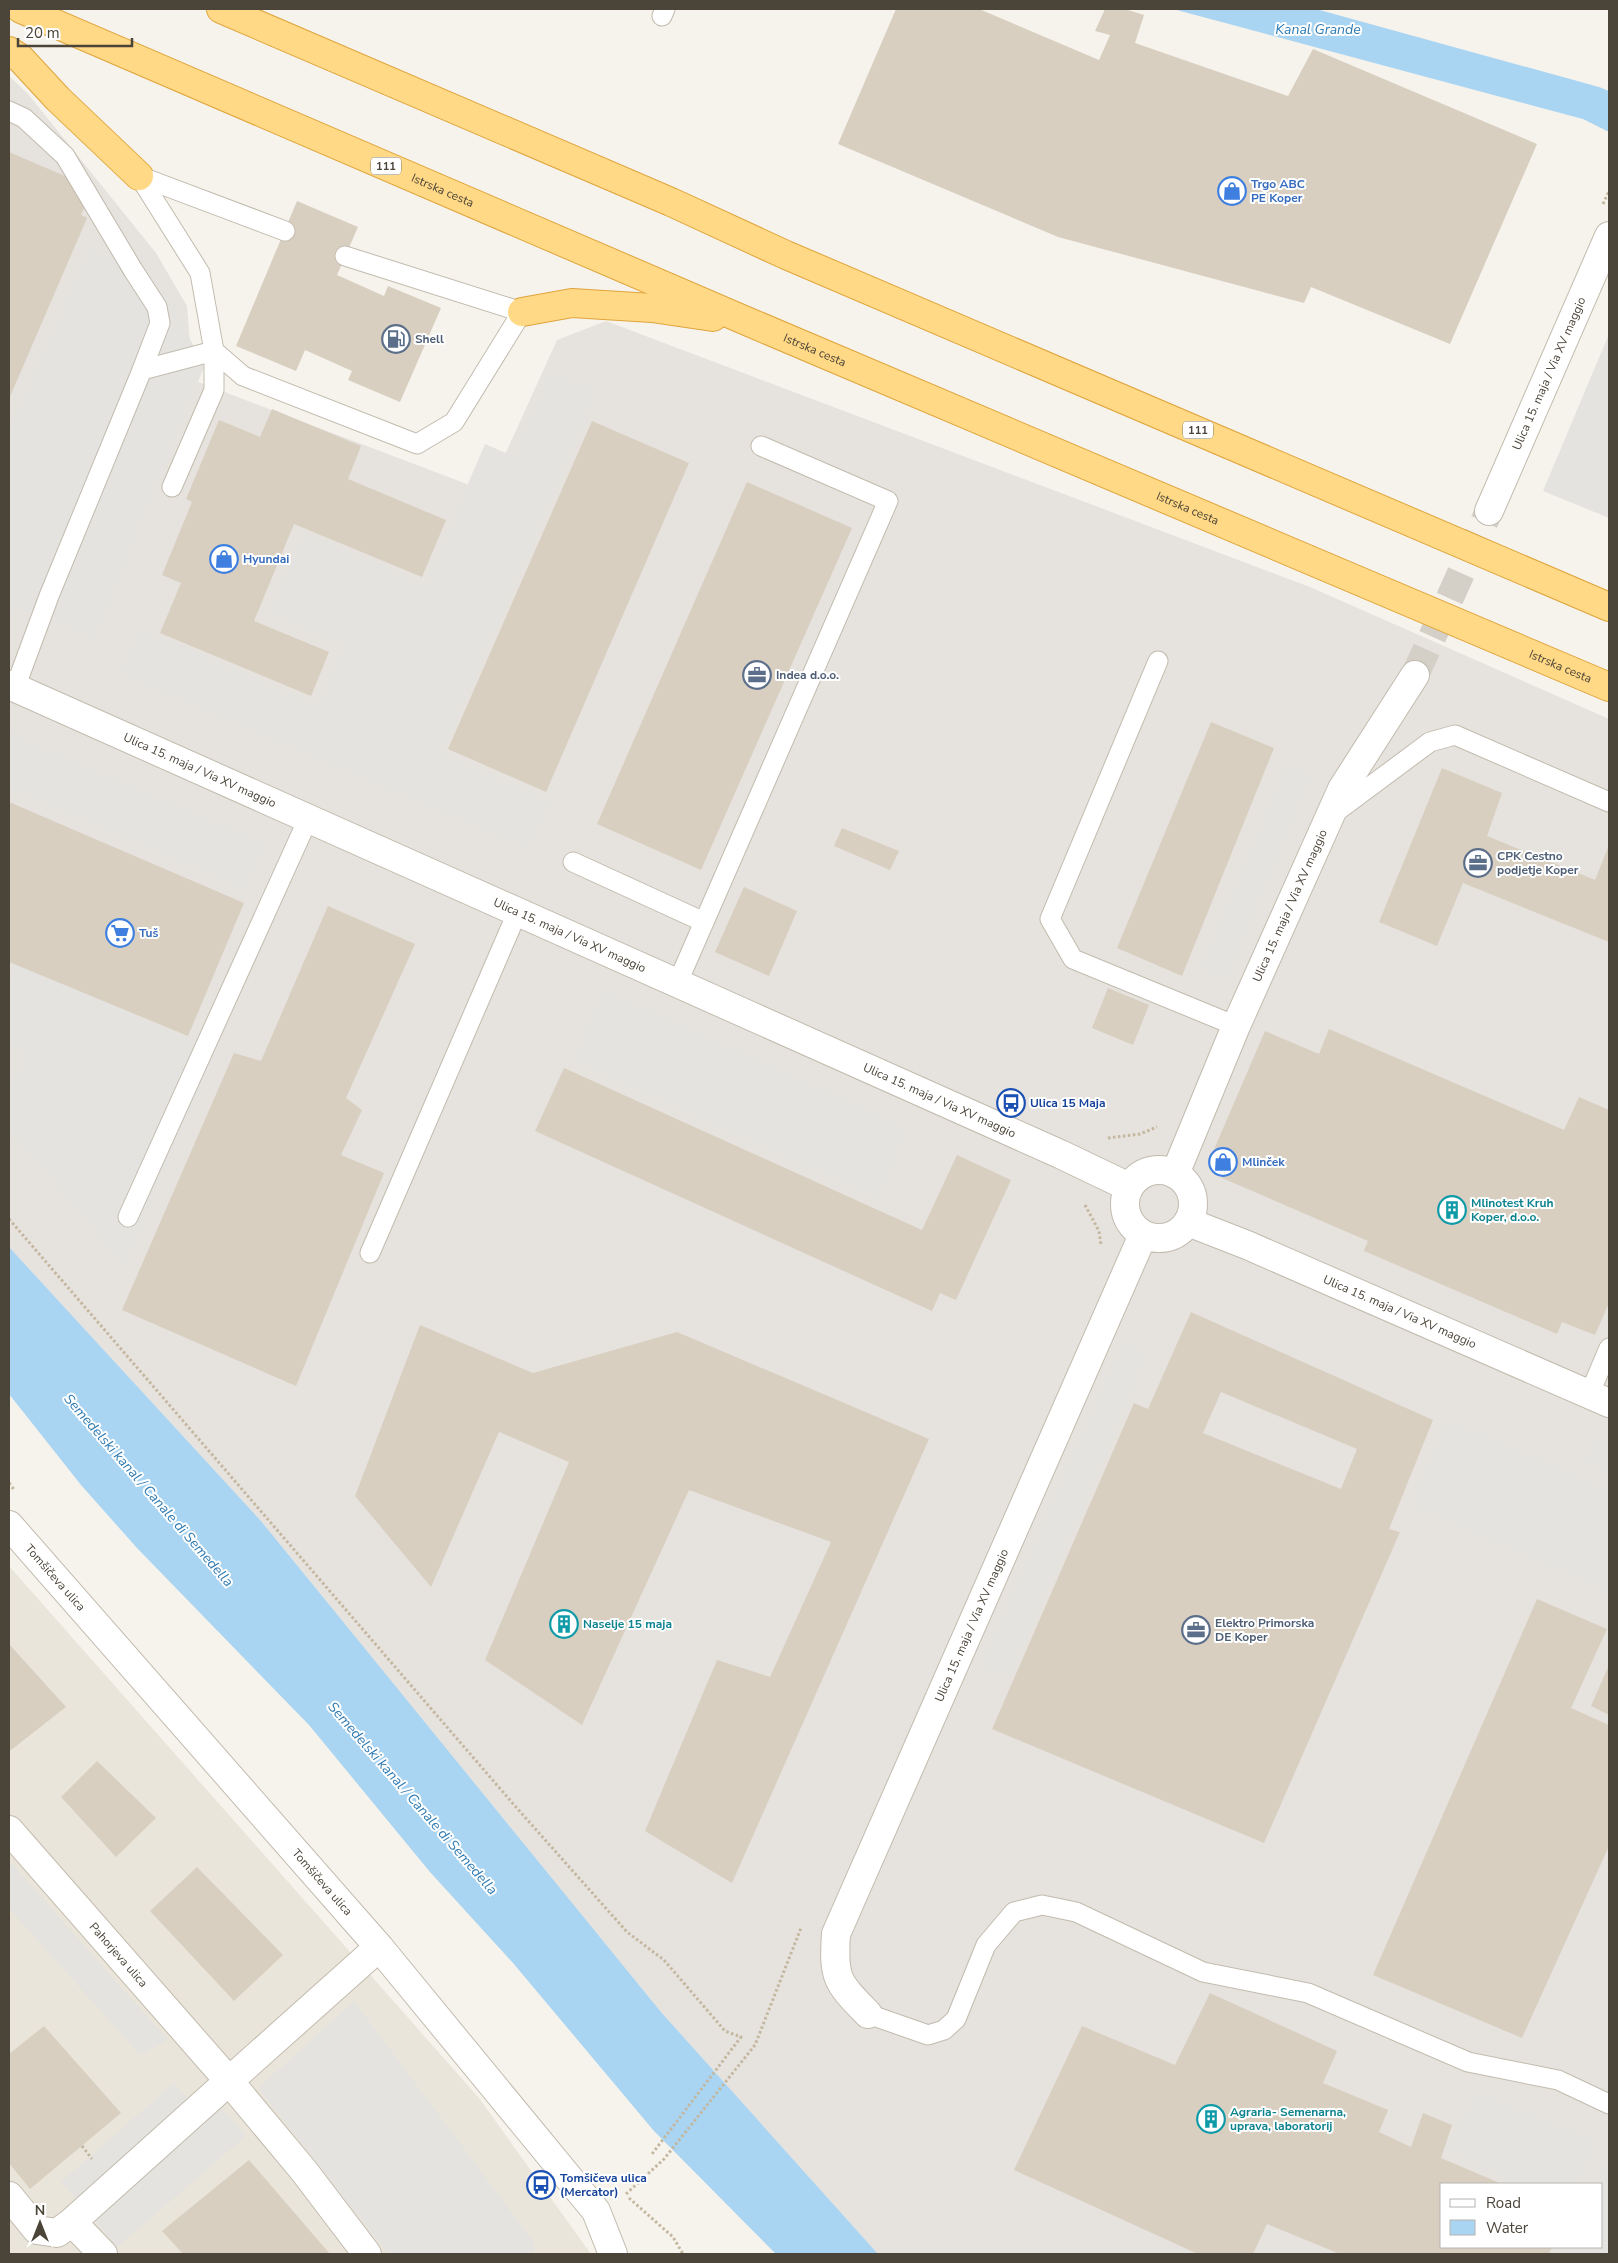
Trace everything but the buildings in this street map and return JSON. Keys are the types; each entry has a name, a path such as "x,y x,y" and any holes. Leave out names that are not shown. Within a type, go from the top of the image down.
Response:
{"highway":[{"name":"Istrska cesta","path":"21,9 751,323 1609,688"},
{"name":"111","path":"223,9 662,198 786,255 1609,607"},
{"path":"9,50 20,58 58,99 139,176"},
{"path":"522,312 572,302 614,304 751,323"}],"street":[{"name":"Ulica 15. maja / Via XV maggio","path":"1488,511 1609,236"},
{"name":"Ulica 15. maja / Via XV maggio","path":"1175,1174 1236,1026 1342,789 1415,676"},
{"name":"Ulica 15. maja / Via XV maggio","path":"12,687 1060,1154 1129,1187"},
{"path":"1162,1170 1175,1174 1186,1183 1192,1195 1193,1209 1188,1222 1180,1231 1168,1237 1156,1238 1143,1234 1134,1228 1124,1209 1129,1187 1137,1177 1149,1171 1162,1170"},
{"name":"Ulica 15. maja / Via XV maggio","path":"1188,1222 1256,1248 1599,1399"},
{"name":"Ulica 15. maja / Via XV maggio","path":"868,2014 842,1988 834,1963 836,1934 1143,1234"},
{"name":"Tomšičeva ulica","path":"9,1525 379,1947 596,2211 613,2254"},
{"name":"Pahorjeva ulica","path":"9,1830 229,2081 304,2171 367,2254"},
{"path":"9,2196 37,2230 57,2233 72,2222 379,1947"},
{"path":"72,2222 92,2251"}],"lane":[{"path":"9,111 24,118 65,156 157,307 160,323 12,687"},
{"path":"139,176 286,231"},
{"path":"139,176 200,274 214,351 214,390 172,487"},
{"path":"214,351 243,376 417,444 454,422 522,312 345,256"},
{"path":"142,370 214,351"},
{"path":"677,984 888,501 761,446"},
{"path":"1158,661 1050,919 1073,959 1236,1026"},
{"path":"1330,816 1430,742 1455,735 1609,802"},
{"path":"128,1217 308,819"},
{"path":"573,862 704,922"},
{"path":"370,1253 517,913"},
{"path":"1599,1399 1609,1348"},
{"path":"868,2014 928,2035 944,2030 956,2020 986,1945 1014,1912 1042,1905 1076,1912 1203,1972 1308,1993 1468,2062 1558,2080 1609,2104"}],"path":[{"path":"9,1219 515,1806 627,1932 664,1960 725,2032 741,2037 652,2154"},
{"path":"684,2254 674,2237 625,2195 664,2159 755,2045"}],"shaded area":[{"path":"9,76 28,94 156,253 187,306 193,380 488,492 557,340 606,321 1310,587 1609,719 1609,2254 878,2254 661,2012 261,1521 9,1247"},
{"path":"88,246 163,285 204,367 96,641 16,607 9,618 9,430"},
{"path":"1609,334 1609,518 1543,491"},
{"path":"550,369 599,390 442,753 552,801 530,851 118,674 138,627 317,705 343,646 267,614 303,532 425,584 485,444 513,456"},
{"path":"9,731 267,843 246,891 9,789"},
{"path":"1286,763 1314,773 1227,983 1198,970"},
{"path":"17,964 218,1052 125,1269 9,1130 9,1091 26,1052 9,1044 9,983"},
{"path":"604,988 911,1128 878,1200 571,1061"},
{"path":"1122,1340 1150,1352 1010,1677 979,1668"},
{"path":"1447,1417 1609,1488 1609,1593 1408,1505"},
{"path":"1596,1433 1609,1439 1609,1473 1583,1462"},
{"path":"9,1566 479,2098 591,2254 9,2254"},
{"path":"9,1861 168,2040 140,2055 9,1908"},
{"path":"354,2001 534,2242 534,2254 388,2254 258,2088"},
{"path":"174,2083 196,2108 211,2096 246,2136 117,2247 61,2182"},
{"path":"1477,2091 1600,2141 1579,2183 1510,2183 1444,2149"},
{"path":"1609,2151 1609,2254 1563,2254 1566,2248 1603,2248 1603,2183 1594,2183"}],"water":[{"name":"Kanal Grande","path":"1173,9 1316,9 1599,87 1609,91 1609,132 1583,119"},
{"name":"Semedelski kanal / Canale di Semedella","path":"9,1247 261,1521 661,2012 878,2254 776,2254 654,2131 513,1963 430,1872 309,1725 137,1548 81,1485 9,1394"}],"tunnel":[{"path":"1415,675 1489,511"}],"place":[{"name":"Trgo ABC PE Koper","path":"1232,191"},
{"name":"Shell","path":"396,339"},
{"name":"Hyundai","path":"224,559"},
{"name":"Indea d.o.o.","path":"757,675"},
{"name":"CPK Cestno podjetje Koper","path":"1478,863"},
{"name":"Tuš","path":"120,933"},
{"name":"Ulica 15 Maja","path":"1011,1103"},
{"name":"Mlinček","path":"1223,1162"},
{"name":"Mlinotest Kruh Koper, d.o.o.","path":"1452,1210"},
{"name":"Naselje 15 maja","path":"564,1624"},
{"name":"Elektro Primorska DE Koper","path":"1196,1630"},
{"name":"Agraria- Semenarna, uprava, laboratorij","path":"1211,2119"},
{"name":"Tomšičeva ulica (Mercator)","path":"541,2185"}]}
